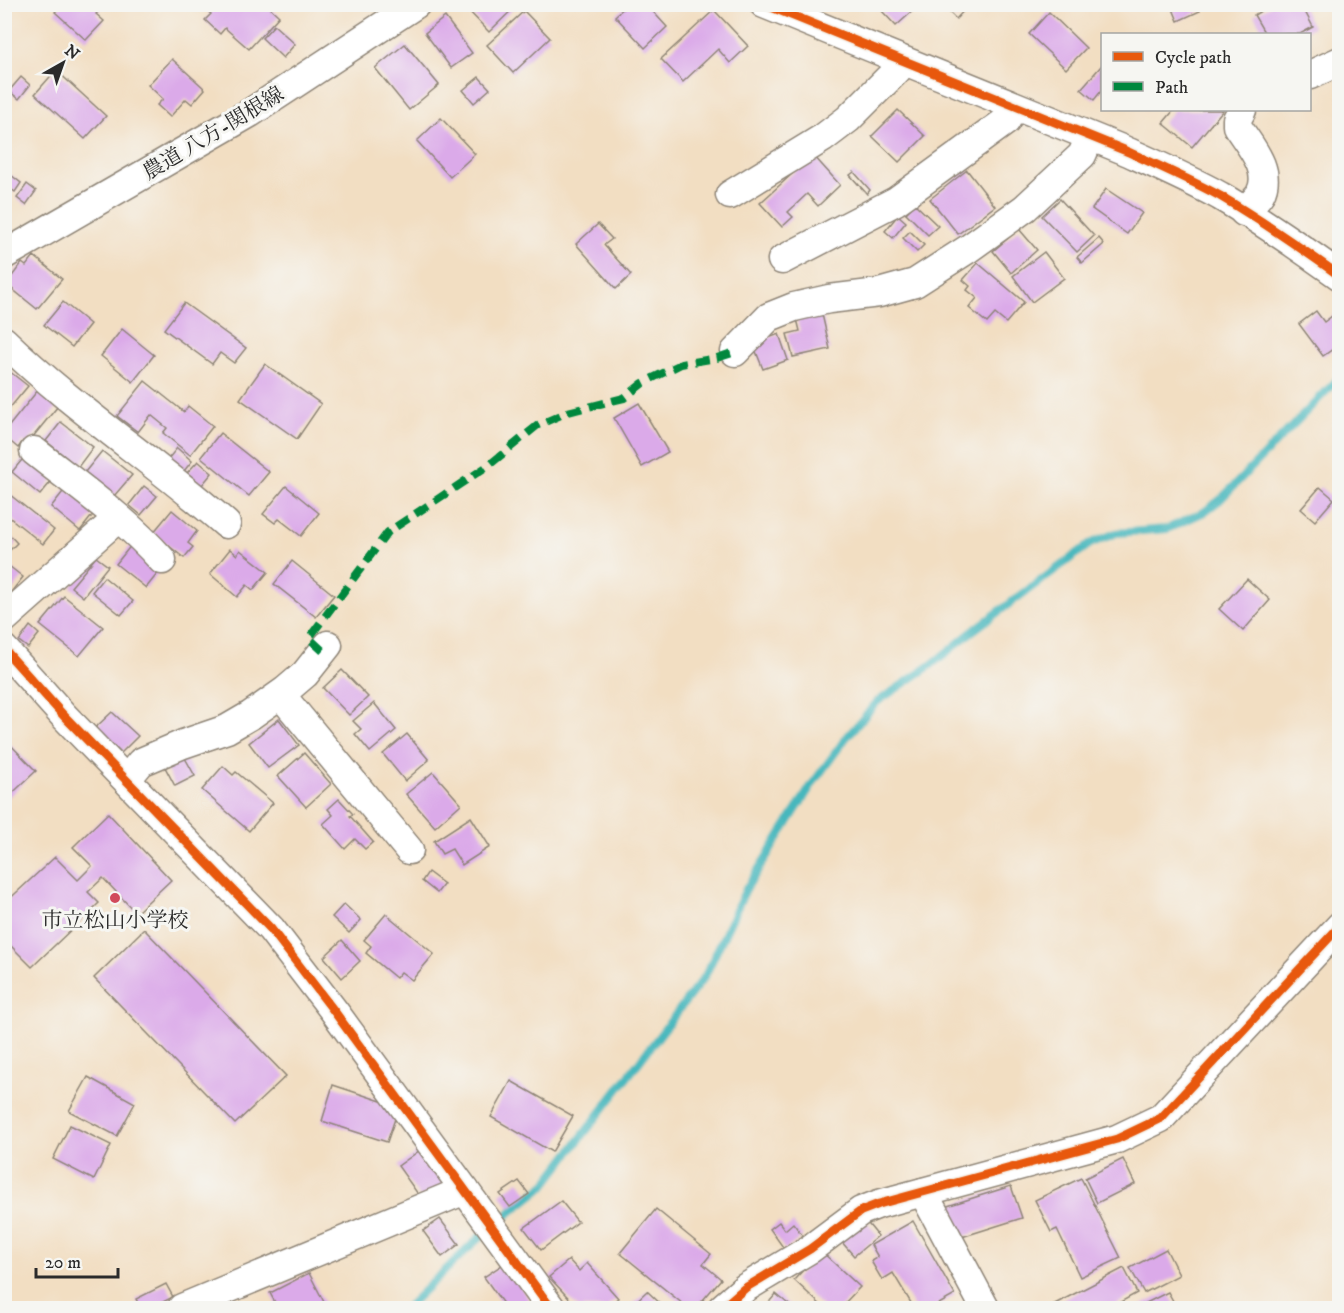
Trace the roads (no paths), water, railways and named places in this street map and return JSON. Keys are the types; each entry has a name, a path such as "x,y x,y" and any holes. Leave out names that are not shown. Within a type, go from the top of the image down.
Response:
{"street":[{"name":"農道 八方-関根線","path":"4,255 250,113 416,4"},
{"path":"764,4 1175,173 1220,197 1340,276"},
{"path":"1311,75 1340,61"},
{"path":"730,195 823,138 848,119 903,62"},
{"path":"782,260 896,201 1006,121 1014,106"},
{"path":"1241,111 1237,119 1237,126 1261,164 1265,179 1260,194 1244,212"},
{"path":"735,352 769,317 794,307 828,299 879,292 915,283 1025,208 1083,155 1090,137"},
{"path":"4,340 22,358 100,423 226,524"},
{"path":"34,451 144,540 162,560"},
{"path":"4,619 118,518"},
{"path":"128,779 141,762 227,729 281,695 305,674 328,645"},
{"path":"4,650 64,716 128,779 271,929 551,1308"},
{"path":"281,695 409,850"},
{"path":"722,1308 745,1288 810,1249 861,1211 1117,1139 1161,1118 1340,926"},
{"path":"182,1308 465,1190"},
{"path":"923,1192 985,1308"}],"waterway":[{"path":"406,1308 483,1234 544,1186 705,976 746,889 813,783 846,738 877,702 931,665 974,630 1090,544 1116,533 1167,529 1204,512 1220,500 1340,377"}],"place":[{"name":"市立松山小学校","path":"115,898"}]}
